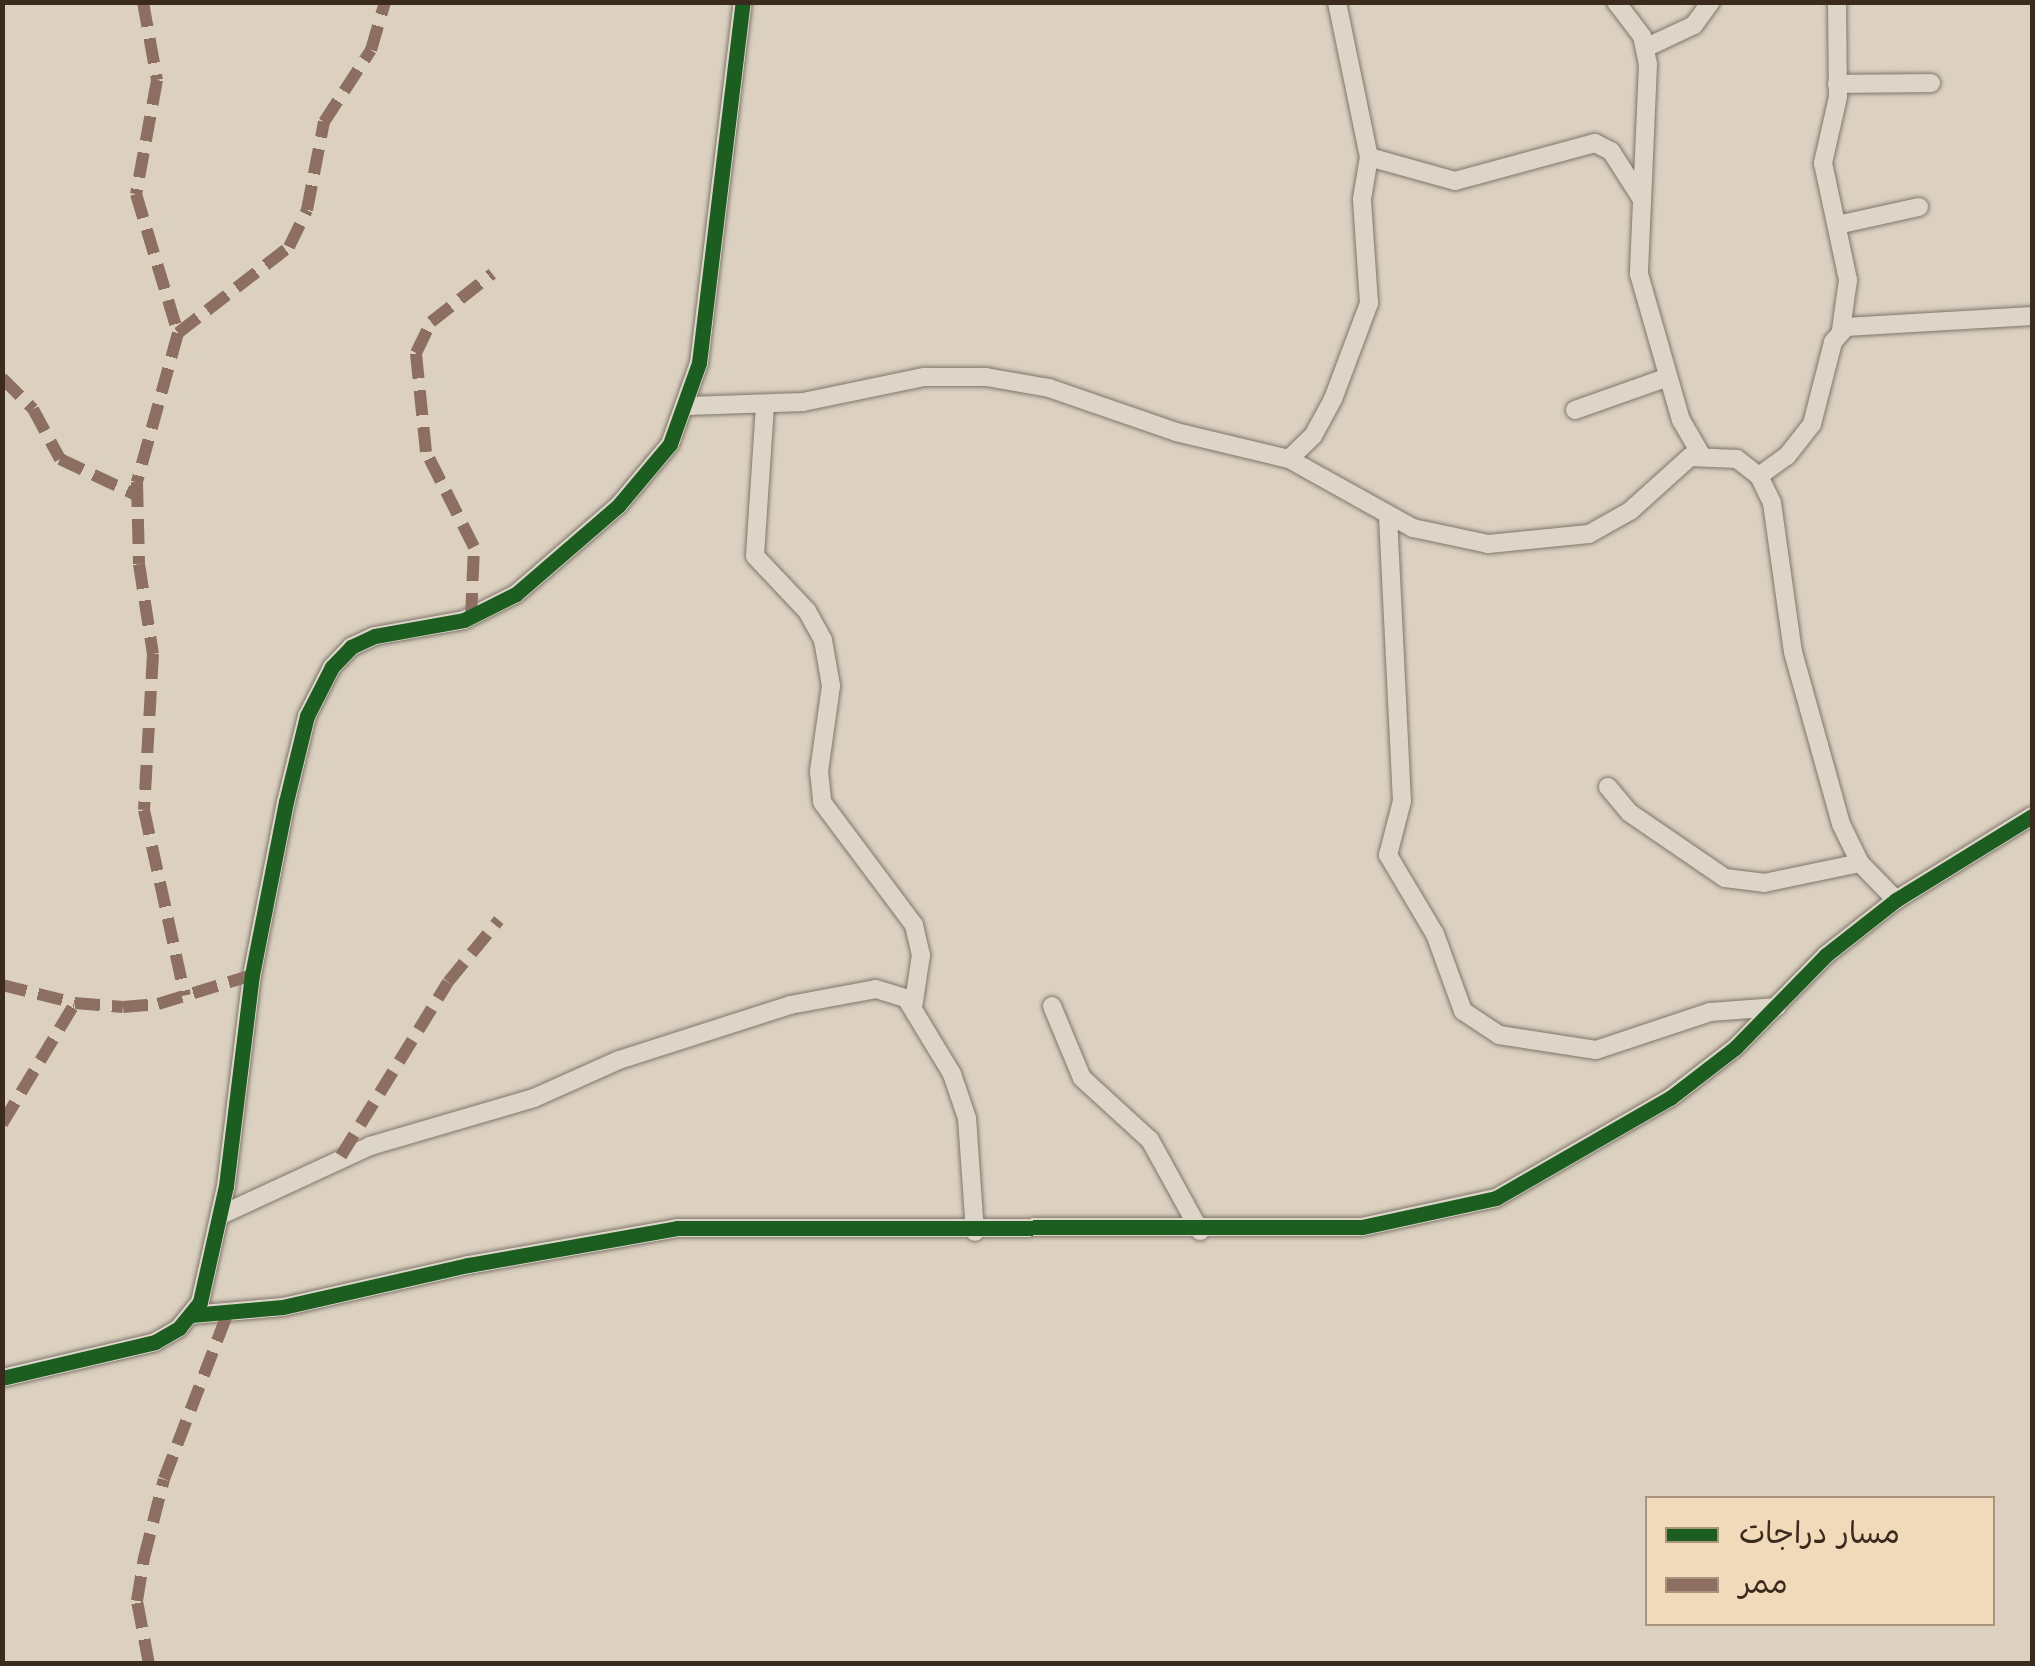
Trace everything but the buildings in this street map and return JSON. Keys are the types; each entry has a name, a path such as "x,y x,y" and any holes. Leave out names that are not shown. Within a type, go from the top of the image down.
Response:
{"street":[{"path":"191,1315 207,1286 252,974 307,716 332,667 351,646 375,636 464,620 516,594 566,556 643,479 688,406 703,335 743,2"},
{"path":"1289,459 1318,427 1366,321 1362,199 1369,157 1337,2"},
{"path":"1616,2 1645,48 1639,274 1666,378 1700,454"},
{"path":"1645,48 1694,25 1711,2"},
{"path":"1758,476 1787,456 1812,424 1842,330 1848,288 1823,162 1837,84 1837,2"},
{"path":"1837,84 1931,83"},
{"path":"1369,157 1455,182 1596,143 1611,151 1640,198"},
{"path":"1837,225 1919,206"},
{"path":"1842,330 1880,322 2032,316"},
{"path":"688,406 765,405 888,382 986,378 1064,392 1176,432 1289,459 1388,516 1488,544 1572,538 1618,520 1700,454 1737,459 1758,476 1782,551 1793,652 1841,824 1860,863 1896,900"},
{"path":"1576,410 1666,378"},
{"path":"765,405 754,556 807,611 823,640 831,686 819,770 822,802 914,925 921,955 913,1008"},
{"path":"1388,516 1402,801 1388,855 1435,934 1463,1011 1500,1036 1584,1050 1710,1012 1777,1007"},
{"path":"1608,788 1630,813 1725,878 1764,883 1860,863"},
{"path":"2,1378 140,1348 191,1315 283,1307 468,1264 677,1228 975,1232 1362,1227 1496,1198 1670,1098 1777,1007 1826,955 1896,900 2032,816"},
{"path":"220,1215 356,1151 518,1104 619,1060 790,1005 876,989 898,993 913,1008 952,1074 966,1118 975,1232"},
{"path":"1052,1006 1082,1078 1150,1140 1200,1231"}],"marked path":[{"path":"143,2 157,80 136,194 178,333 137,482 139,564 153,654 144,810 185,996"},
{"path":"178,333 289,247 307,210 324,122 371,50 385,2"},
{"path":"471,618 474,547 426,452 416,353 431,322 492,274"},
{"path":"2,378 33,409 60,459 136,495"},
{"path":"341,1156 448,982 499,920"},
{"path":"2,985 75,1003 123,1007 158,1004 252,975"},
{"path":"2,1124 75,1003"},
{"path":"149,1664 137,1601 144,1558 164,1479 228,1312"}],"cycle path":[{"path":"2,1378 155,1342 179,1328 200,1302 226,1186 252,975 286,802 307,716 332,667 351,647 375,636 464,620 516,594 618,506 670,444 699,363 743,2"},
{"path":"191,1315 283,1307 468,1265 677,1228 1362,1227 1496,1198 1670,1098 1735,1048 1826,955 1896,900 2032,816"}]}
